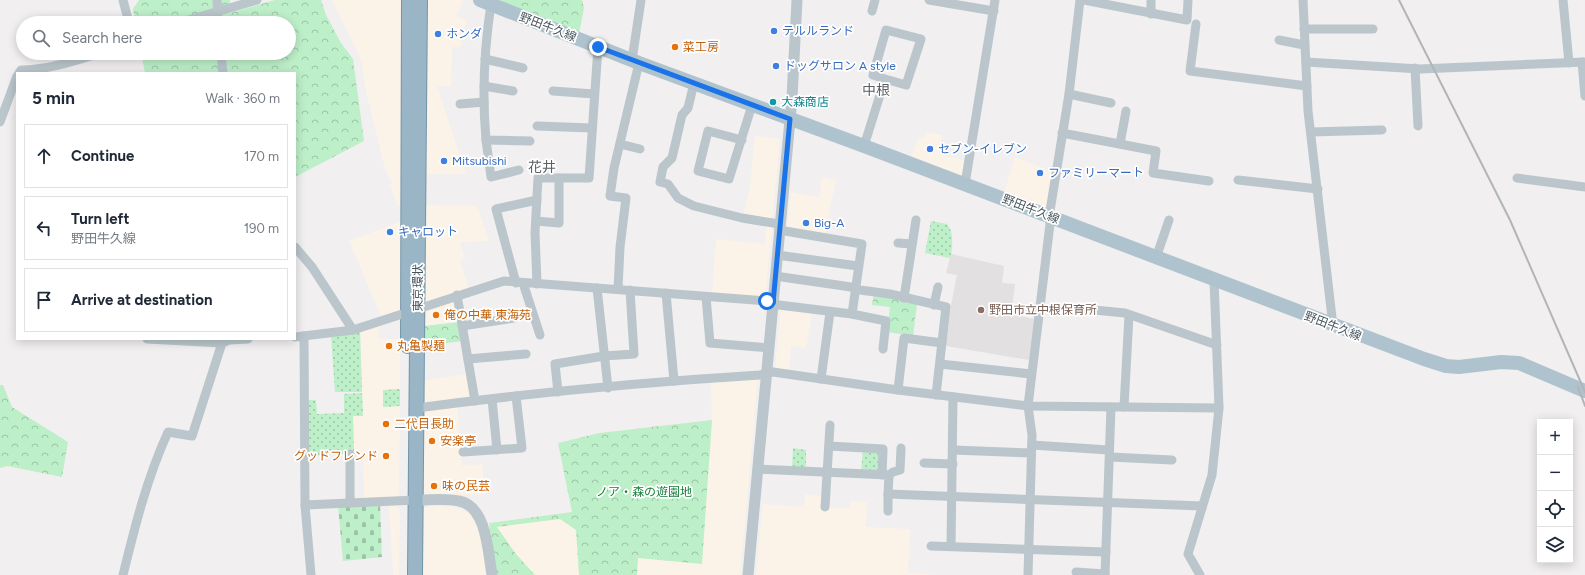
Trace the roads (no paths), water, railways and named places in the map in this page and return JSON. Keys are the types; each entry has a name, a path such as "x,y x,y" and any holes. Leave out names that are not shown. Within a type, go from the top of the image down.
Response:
{"highway":[{"name":"東京環状","path":"407,575 417,408 413,310 409,0"},
{"name":"東京環状","path":"416,575 412,501 413,310 420,0"}],"main road":[{"name":"野田牛久線","path":"486,2 598,47 965,184 1333,326 1446,366 1459,367 1501,362 1519,363 1585,391"}],"street":[{"path":"122,0 127,16"},
{"path":"217,0 217,16"},
{"path":"203,16 257,0"},
{"path":"618,289 620,247 626,198 610,196 636,61 640,0"},
{"path":"748,575 790,119 798,0"},
{"path":"872,11 875,0"},
{"path":"929,0 994,11"},
{"path":"965,184 995,0"},
{"path":"1028,575 1032,435 1028,406 1050,224 1049,217 1069,94 1080,0"},
{"path":"1084,0 1115,3 1151,14 1187,20 1188,0"},
{"path":"1151,0 1151,14"},
{"path":"1303,0 1304,45 1311,132 1333,326"},
{"path":"1563,0 1569,63"},
{"path":"486,2 484,102 486,140 491,177 519,170"},
{"path":"1196,24 1190,71 1307,86"},
{"path":"1304,29 1373,29"},
{"path":"886,30 920,39 906,85 885,79 873,75 886,30"},
{"path":"1279,40 1304,45"},
{"path":"537,284 536,200 538,178 589,178 598,47"},
{"path":"485,59 523,68"},
{"path":"20,72 21,70 35,71 77,60"},
{"path":"222,60 223,72"},
{"path":"1306,62 1415,68 1584,62 1585,96"},
{"path":"1415,68 1418,126"},
{"path":"0,122 16,79"},
{"path":"864,146 885,79"},
{"path":"694,83 688,108 682,115 672,158 663,167 660,182 668,184 678,198 694,206 779,227 862,244 852,314"},
{"path":"484,86 513,91"},
{"path":"553,91 594,94"},
{"path":"1069,94 1110,103"},
{"path":"460,104 484,102"},
{"path":"742,140 708,131 694,170 729,179 742,140 752,105"},
{"path":"1120,144 1126,112"},
{"path":"537,126 592,128"},
{"path":"1311,132 1382,130"},
{"path":"1062,132 1156,151 1153,174 1209,181"},
{"path":"486,140 530,141"},
{"path":"620,144 640,149"},
{"path":"536,221 559,223 559,178"},
{"path":"1517,178 1585,187"},
{"path":"1238,180 1318,189"},
{"path":"536,200 496,209 520,283 540,335"},
{"path":"904,298 916,220"},
{"path":"1156,258 1169,220"},
{"path":"898,243 912,244"},
{"path":"296,248 312,267 353,330"},
{"path":"777,255 858,266"},
{"path":"775,276 856,289 946,307 936,395"},
{"path":"1200,575 1188,554 1212,475 1219,408 1214,280"},
{"path":"311,575 305,505 300,336 353,330 504,281 767,301 830,312 852,314 886,321 883,349"},
{"path":"934,305 938,287"},
{"path":"597,288 608,388"},
{"path":"558,392 555,364 604,356 634,354 630,290"},
{"path":"666,293 674,380"},
{"path":"457,295 475,401"},
{"path":"706,297 710,343 769,348"},
{"path":"1084,309 1125,313 1217,345"},
{"path":"821,379 830,312"},
{"path":"1124,407 1129,315"},
{"path":"462,326 514,318"},
{"path":"898,390 904,338 942,343"},
{"path":"166,340 222,343 230,340"},
{"path":"123,575 145,488 155,462 168,432 192,436 222,343"},
{"path":"468,359 526,354"},
{"path":"940,364 1031,374"},
{"path":"417,408 516,396 608,388 674,380 760,375 773,372 898,390 1028,406 1219,408"},
{"path":"463,452 522,448 516,396"},
{"path":"951,546 953,397"},
{"path":"492,399 497,450"},
{"path":"1076,572 1105,575 1110,407"},
{"path":"825,507 830,425"},
{"path":"829,446 883,449 888,494 888,512"},
{"path":"758,469 885,475 900,470 901,448"},
{"path":"953,450 1032,449 1172,460"},
{"path":"350,454 350,502"},
{"path":"924,463 953,464"},
{"path":"888,494 1202,506"},
{"path":"305,505 350,502 459,501 474,510 483,525 492,575"},
{"path":"931,546 1106,552"}],"railway":[{"path":"1399,0 1510,220 1585,392"},
{"path":"1578,387 1585,406"}],"place":[{"name":"テルルランド","path":"774,31"},
{"name":"ホンダ","path":"438,34"},
{"name":"菜工房","path":"675,47"},
{"name":"ドッグサロン A style","path":"776,66"},
{"name":"大森商店","path":"773,102"},
{"name":"セブン-イレブン","path":"930,149"},
{"name":"Mitsubishi","path":"444,161"},
{"name":"ファミリーマート","path":"1040,173"},
{"name":"Big-A","path":"806,223"},
{"name":"キャロット","path":"390,232"},
{"name":"野田市立中根保育所","path":"981,310"},
{"name":"俺の中華 東海苑","path":"436,315"},
{"name":"丸亀製麺","path":"389,346"},
{"name":"二代目長助","path":"386,424"},
{"name":"安楽亭","path":"432,441"},
{"name":"グッドフレンド","path":"386,456"},
{"name":"味の民芸","path":"434,486"}],"district":[{"name":"中根","path":"876,90"},
{"name":"花井","path":"542,167"}],"park label":[{"name":"ノア・森の遊園地","path":"644,492"}]}
